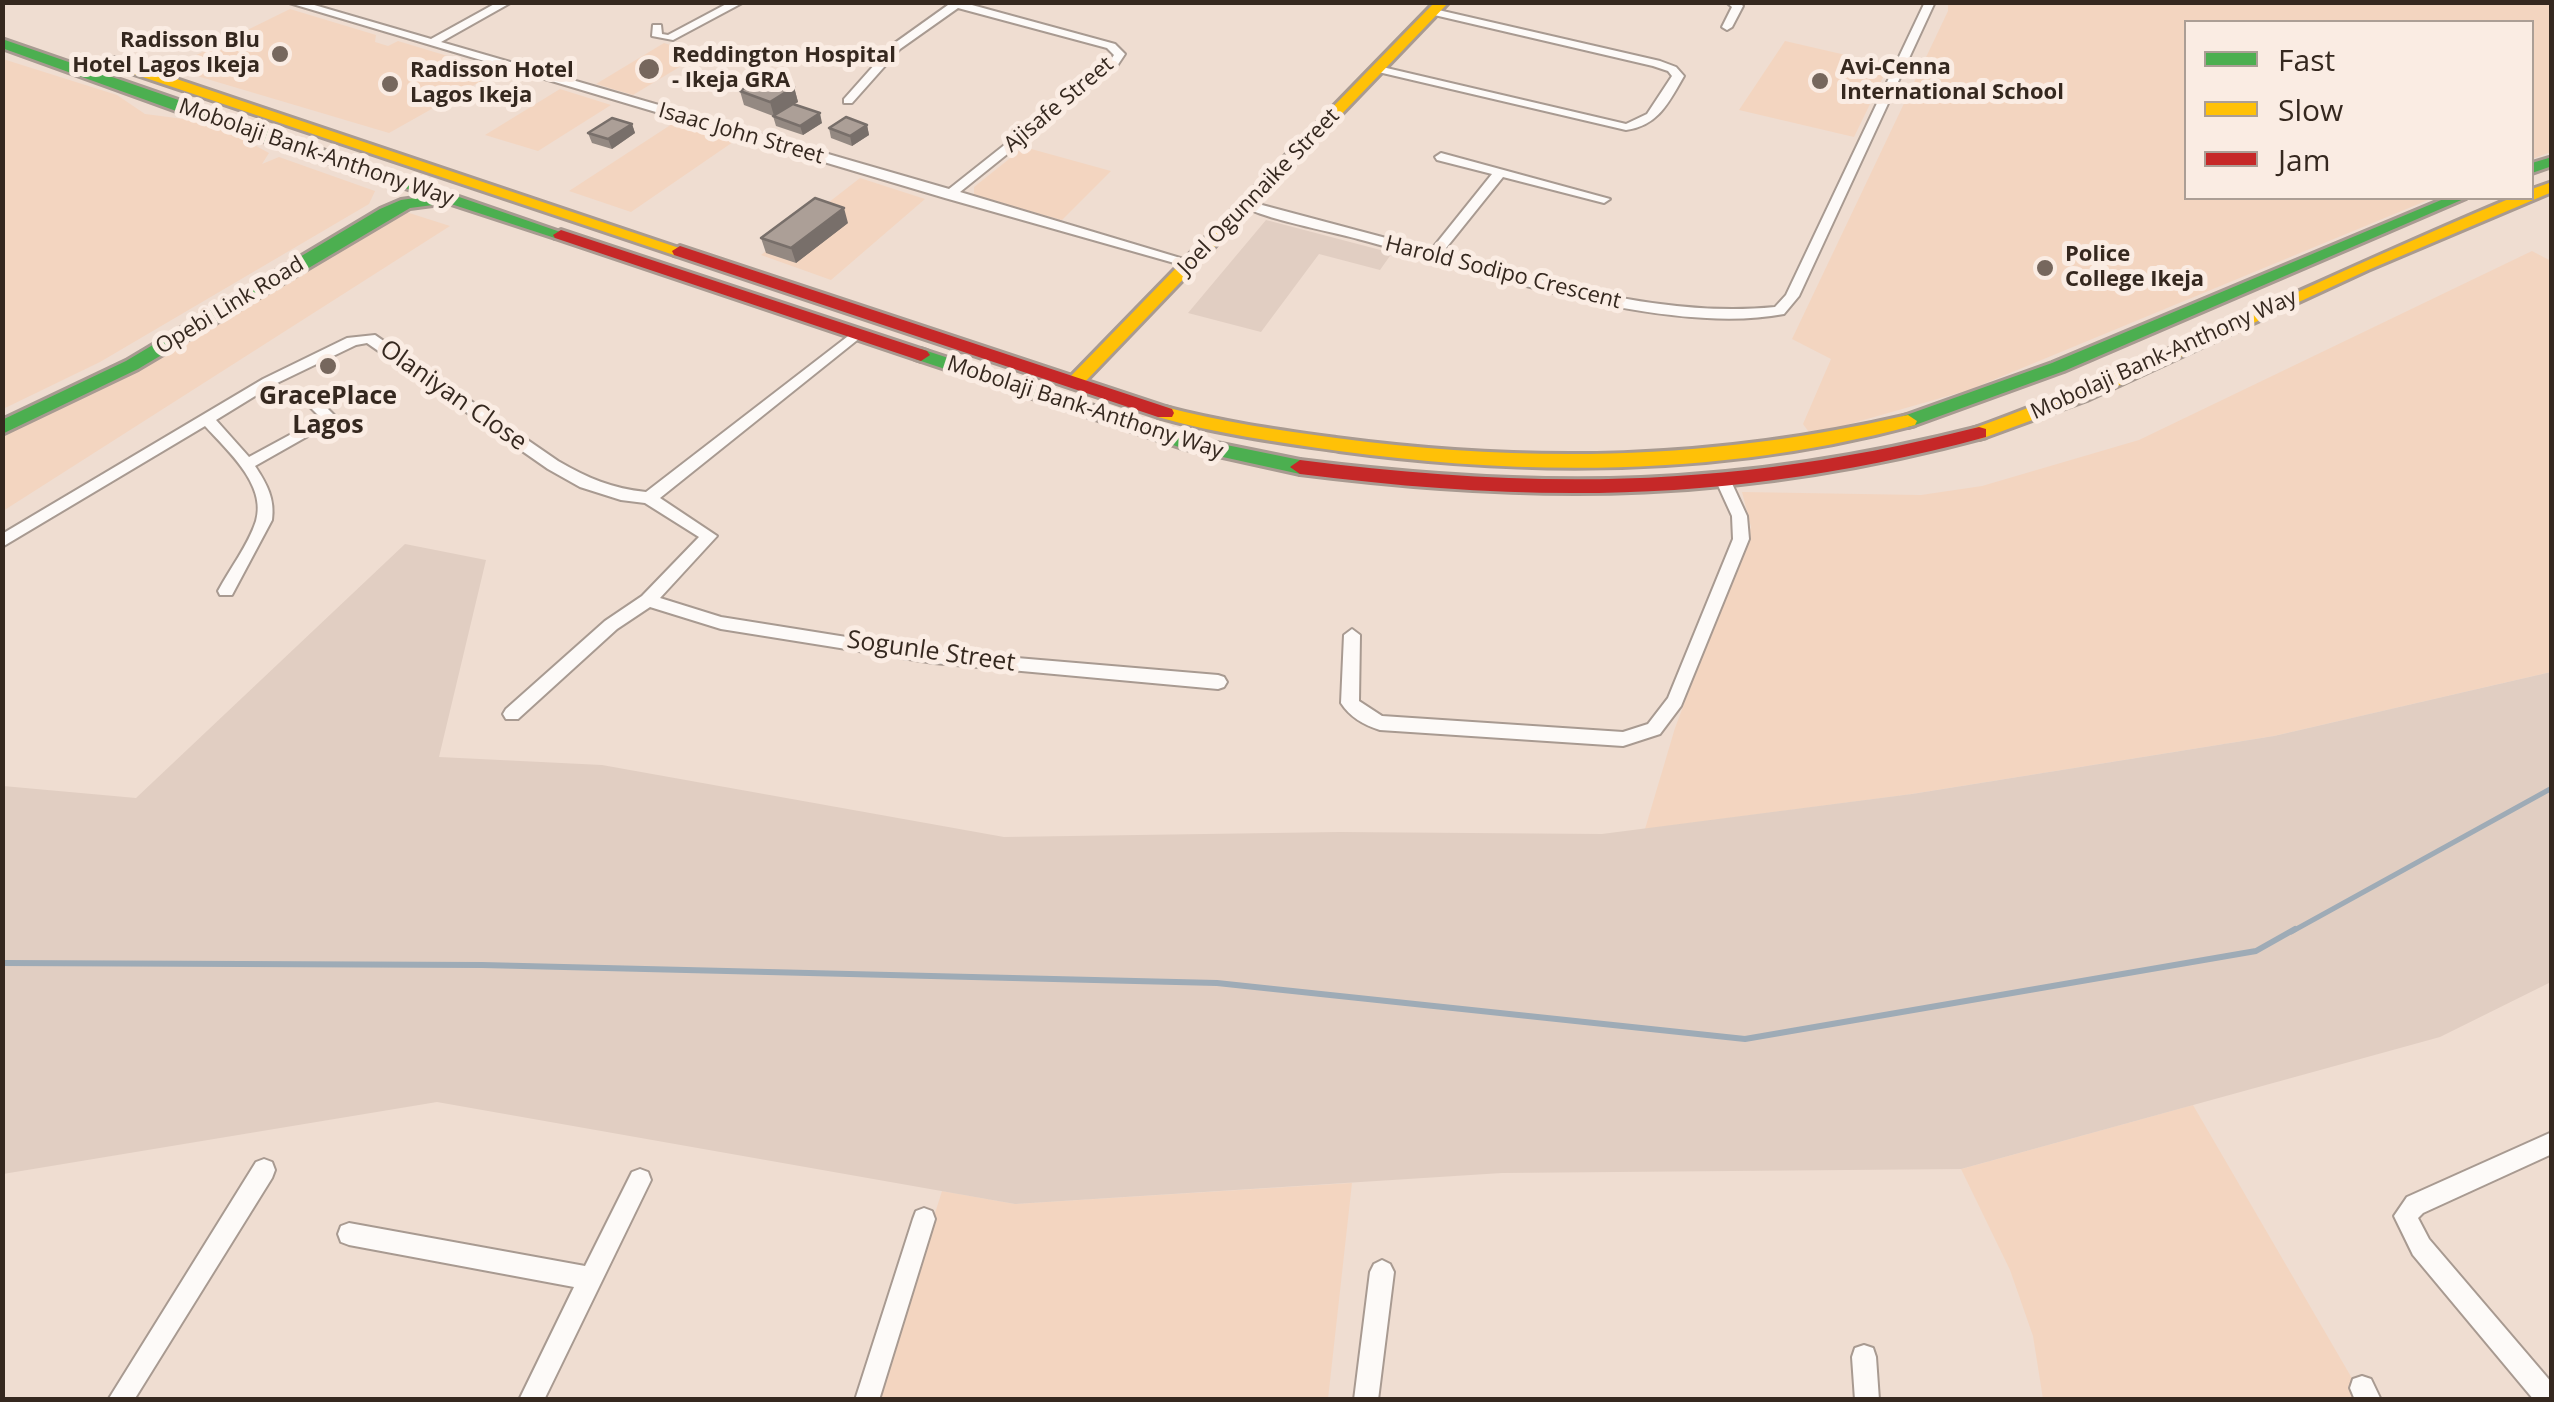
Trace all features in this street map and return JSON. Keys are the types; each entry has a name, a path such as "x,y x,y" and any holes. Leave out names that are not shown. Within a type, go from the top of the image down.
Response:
{"main road":[{"name":"Joel Ogunnaike Street","path":"1075,382 1438,7"},
{"name":"Mobolaji Bank-Anthony Way","path":"2,25 1175,416 1331,447 1416,457 1586,464 1766,451 1852,434 1943,410 2116,343 2453,200"},
{"name":"Mobolaji Bank-Anthony Way","path":"2,43 220,122 1158,435 1270,462 1372,477 1499,488 1600,489 1724,481 1856,467 1927,450 2004,425 2152,364 2518,200"},
{"path":"186,109 210,104 210,96"},
{"path":"220,122 216,114 221,110 248,108"},
{"name":"Opebi Link Road","path":"2,414 112,363 375,208 384,197 385,187 374,172"},
{"name":"Opebi Link Road","path":"2,428 132,365 386,212 428,199 460,201"},
{"path":"2172,320 2158,331 2162,341 2178,344 2205,338"},
{"path":"2116,343 2151,341 2160,352 2152,364"}],"street":[{"name":"Isaac John Street","path":"292,2 1190,263"},
{"path":"432,43 507,2"},
{"path":"657,27 657,36 669,38 739,2"},
{"path":"1726,27 1738,6 1731,2"},
{"name":"Harold Sodipo Crescent","path":"1247,204 1432,257 1632,304 1744,315 1778,310 1792,296 1930,2"},
{"path":"848,101 896,48 951,4"},
{"name":"Ajisafe Street","path":"949,194 1113,64 1120,54 1110,46 951,4"},
{"path":"1378,69 1626,127 1641,126 1650,120 1678,76 1672,69 1656,64 1438,7"},
{"path":"1441,157 1604,200"},
{"path":"1432,257 1500,172"},
{"path":"512,714 610,626 648,600 709,536 649,498 856,334"},
{"name":"Olaniyan Close","path":"2,542 268,382 352,341 370,338 553,466 603,489 649,498"},
{"path":"247,464 331,419 313,402"},
{"path":"208,420 247,464 263,493 265,519 226,591"},
{"path":"1352,635 1350,702 1360,714 1380,723 1623,739 1654,729 1675,701 1741,539 1738,509 1724,481"},
{"name":"Sogunle Street","path":"648,600 720,623 934,657 1218,682"},
{"path":"2550,1400 2421,1247 2406,1216 2415,1205 2552,1144"},
{"path":"120,1400 264,1170"},
{"path":"531,1400 640,1180"},
{"path":"867,1400 924,1218"},
{"path":"349,1234 592,1279"},
{"path":"1366,1400 1382,1272"},
{"path":"1864,1357 1867,1400"}],"shaded area":[{"name":"Police College Ikeja","path":"1948,3 2551,3 2551,152 2534,158 2534,20 2184,20 2184,200 2428,200 1969,390 1811,435 1803,424 1831,359 1792,339 1948,11"},
{"path":"290,9 376,35 375,42 388,46 398,41 464,61 478,70 499,71 389,133 170,68"},
{"name":"Avi-Cenna International School","path":"1785,41 1889,65 1854,137 1739,110"},
{"name":"Reddington Hospital - Ikeja GRA","path":"664,43 701,54 633,95 596,84"},
{"path":"3,59 117,95 145,114 229,131 269,153 262,164 279,157 375,191 369,204 100,362 3,409"},
{"path":"560,89 611,105 538,151 485,135"},
{"path":"672,124 733,142 631,212 569,191"},
{"path":"1024,147 1111,171 1062,220 974,196 974,187"},
{"path":"860,178 925,199 831,280 761,255"},
{"path":"403,211 450,226 3,511 3,433 98,390"},
{"path":"1266,220 1392,253 1380,270 1319,254 1261,332 1188,313"},
{"path":"2532,251 2551,261 2551,672 2274,736 1912,794 1645,829 1675,728 1751,527 1742,492 1921,495 1982,486 2139,440"},
{"path":"405,544 486,560 439,757 602,765 1004,837 1339,832 1602,834 1912,794 2274,736 2551,672 2551,982 2440,1037 1961,1169 1502,1173 1015,1204 437,1102 3,1174 3,786 136,798"},
{"path":"2193,1105 2364,1399 2043,1399 2033,1336 2010,1270 1961,1169"},
{"path":"1352,1183 1328,1399 876,1400 942,1191 1015,1204"}],"building":[{"path":"764,77 794,87 770,102 740,91"},
{"path":"793,104 820,113 800,126 773,116"},
{"path":"846,117 867,125 850,136 829,128"},
{"path":"612,118 632,124 608,139 588,133"},
{"path":"815,198 844,208 791,248 761,238"}],"waterway":[{"path":"2291,932 2552,788"},
{"path":"2,963 482,965 1217,983 1745,1039 2256,951 2295,929"}],"traffic: fast":[{"path":"2,43 220,122 561,235"},
{"path":"2534,167 2552,161"},
{"path":"2,428 132,365 386,212 407,203 442,200"},
{"path":"1908,421 2058,367 2453,200"},
{"path":"921,355 1189,444 1300,467"}],"traffic: slow":[{"path":"1075,382 1443,2"},
{"path":"109,61 680,251"},
{"path":"2534,193 2552,187"},
{"path":"1979,433 2080,396 2362,266 2518,200"},
{"path":"1165,413 1239,430 1388,451 1537,462 1687,458 1761,450 1908,421"}],"traffic: jam":[{"path":"561,235 921,355"},
{"path":"680,251 1165,413"},
{"path":"1300,467 1471,485 1642,488 1811,471 1979,433"}],"place":[{"name":"Radisson Blu Hotel Lagos Ikeja","path":"280,54"},
{"name":"Reddington Hospital - Ikeja GRA","path":"649,69"},
{"name":"Avi-Cenna International School","path":"1820,81"},
{"name":"Radisson Hotel Lagos Ikeja","path":"390,84"},
{"name":"Police College Ikeja","path":"2045,268"},
{"name":"GracePlace Lagos","path":"328,366"}]}
